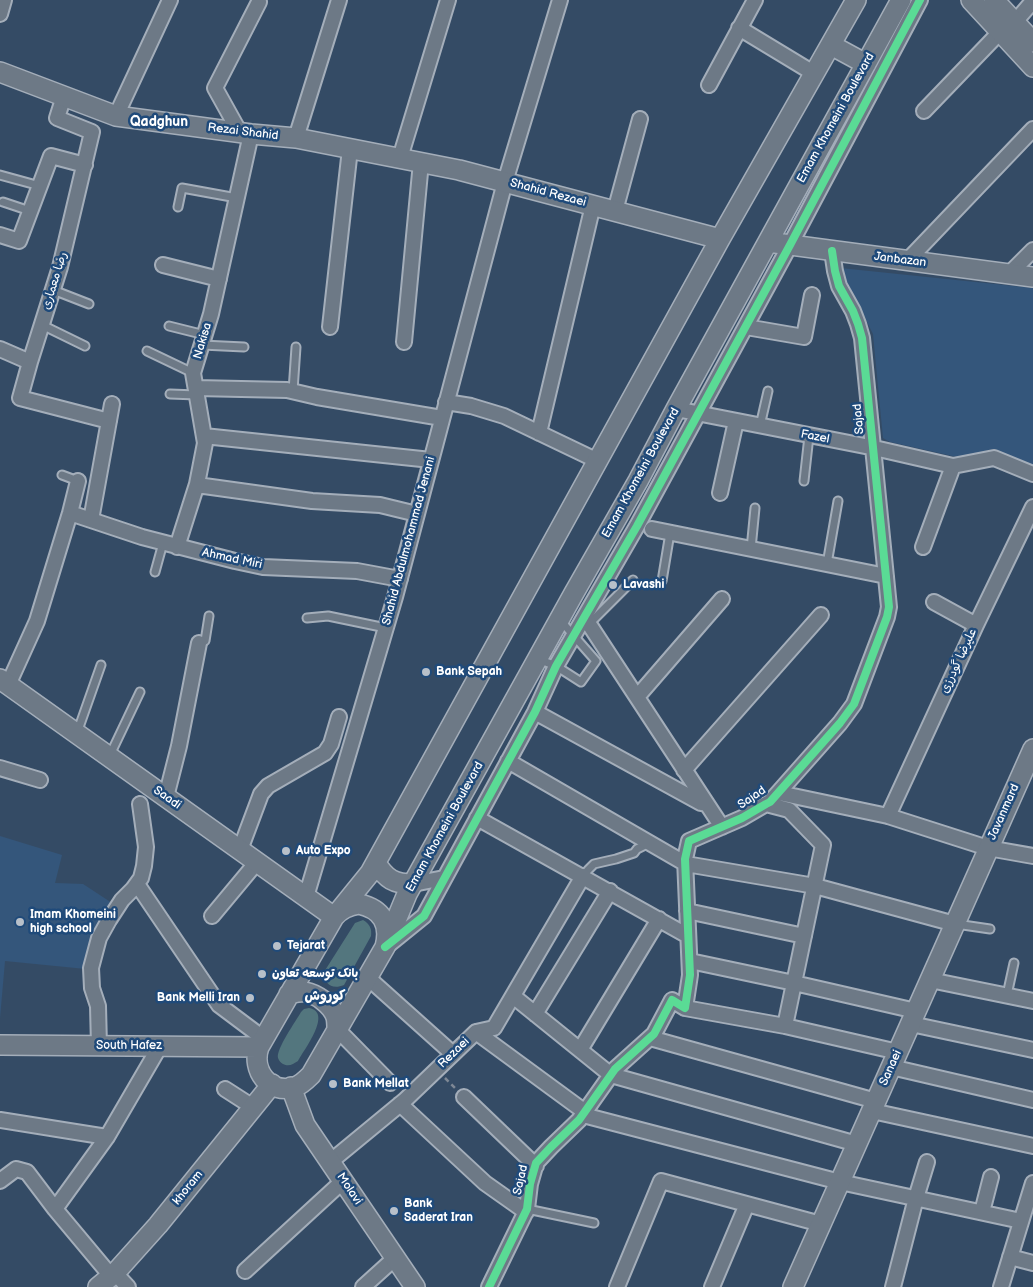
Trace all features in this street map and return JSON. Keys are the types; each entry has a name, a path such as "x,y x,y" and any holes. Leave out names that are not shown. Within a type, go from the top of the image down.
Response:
{"main road":[{"path":"337,914 349,906 359,904 377,911 383,918 387,928 388,937 385,947 311,1075 304,1082 291,1087 285,1088 272,1084 260,1074 257,1065 256,1055 261,1042 337,914 370,873 720,240 856,0"},
{"name":"Emam Khomeini Boulevard","path":"385,947 413,884 638,481 901,0"},
{"path":"971,0 1008,27 1033,42"},
{"path":"994,0 1033,67"},
{"path":"831,45 866,64"},
{"name":"Rezai Shahid","path":"0,72 116,116 246,134 296,138 400,158"},
{"name":"Shahid Rezaei","path":"400,158 459,170 720,240"},
{"name":"Janbazan","path":"768,242 1033,276"},
{"name":"Saadi","path":"4,682 306,897 337,914"},
{"name":"Javanmard","path":"988,848 1033,749"},
{"name":"Sanaei","path":"793,1287 956,924 988,848"},
{"path":"376,862 384,874 393,880 413,884"},
{"path":"306,965 310,980 325,993 339,998 358,994"},
{"path":"289,994 305,992 320,999 334,1013 337,1030"},
{"name":"South Hafez","path":"0,1045 160,1046 261,1042"},
{"name":"khoram","path":"108,1279 158,1225 272,1084"},
{"name":"Molavi","path":"291,1087 305,1125 415,1287"}],"street":[{"path":"0,14 4,0"},
{"path":"116,116 170,0"},
{"path":"296,138 339,0"},
{"path":"400,158 448,0"},
{"name":"Shahid Abdulmohammad Jenani","path":"306,897 400,579 505,182 560,0"},
{"path":"709,85 755,0"},
{"path":"385,947 424,916 535,712 556,666 574,636 587,620 920,0"},
{"path":"924,110 1033,1"},
{"path":"246,134 215,88 259,2"},
{"path":"740,28 815,74"},
{"name":"رضا معماری","path":"64,96 57,118 92,132 69,234 20,398 109,420"},
{"path":"615,211 640,119"},
{"path":"907,260 1033,129"},
{"name":"Nakisa","path":"177,547 197,485 205,443 193,373 204,340 237,198 246,134"},
{"path":"330,327 350,149"},
{"path":"0,235 19,241 51,156 85,165"},
{"path":"404,342 421,162"},
{"path":"539,433 593,205"},
{"path":"1009,274 1033,250"},
{"name":"Sajad","path":"489,1287 526,1211 530,1184 536,1166 551,1147 584,1114 615,1070 654,1034 672,1000 685,1008 690,975 685,858 689,841 755,812 779,793 840,723 854,704 887,617 889,607 862,338 853,311 839,286 834,271 832,251"},
{"path":"163,265 219,279"},
{"path":"746,327 804,337 812,296"},
{"path":"0,349 30,362"},
{"path":"197,392 288,390 317,397 442,418"},
{"path":"446,402 471,406 504,416 598,461"},
{"path":"92,520 112,404"},
{"name":"Fazel","path":"676,409 874,448 953,466"},
{"path":"720,493 736,421"},
{"path":"204,436 431,460"},
{"path":"923,547 953,466 994,458 1033,474"},
{"path":"4,682 37,621 78,481"},
{"path":"638,481 655,493"},
{"path":"197,485 312,501 380,505 417,514"},
{"name":"علیرضا گودرزی","path":"888,816 1033,507"},
{"name":"Ahmad Miri","path":"70,513 163,543 235,562 263,567 357,570 400,579"},
{"path":"652,529 886,576"},
{"path":"636,697 722,599"},
{"path":"934,602 976,625"},
{"path":"684,770 821,615"},
{"path":"587,620 722,827"},
{"path":"166,797 179,746 199,643"},
{"path":"535,712 707,805"},
{"path":"240,850 261,794 268,786 325,753 331,744 339,717"},
{"path":"508,761 686,864 815,886 956,924"},
{"path":"0,768 40,780"},
{"path":"779,793 888,816 988,848 1033,856"},
{"path":"99,1046 98,1006 92,988 90,968 99,938 122,900 141,878 146,847 140,804"},
{"path":"766,804 789,810 823,845 785,1026"},
{"path":"477,818 688,936"},
{"path":"212,916 257,862"},
{"name":"Rezaei","path":"330,1162 400,1104 476,1032 494,1028 583,876"},
{"path":"413,884 444,878"},
{"path":"137,884 219,1005 261,1042"},
{"path":"535,1014 610,891"},
{"path":"687,911 804,936"},
{"path":"580,1050 659,919"},
{"path":"690,961 794,983 1033,1050"},
{"path":"368,977 453,1054"},
{"path":"930,980 1033,1000"},
{"path":"513,996 612,1075 857,1144"},
{"path":"685,1008 785,1026 1033,1100"},
{"path":"337,1030 390,1083"},
{"path":"476,1032 584,1114 840,1182 982,1212 1026,1217"},
{"path":"650,1038 874,1106 1033,1146"},
{"path":"55,1209 107,1137 160,1046"},
{"path":"225,1089 254,1107"},
{"path":"464,1097 536,1166"},
{"path":"400,1104 485,1183 526,1211"},
{"path":"0,1120 107,1137"},
{"path":"893,1287 927,1162"},
{"path":"0,1182 16,1169 27,1172 108,1279 128,1287"},
{"path":"982,1212 991,1177"},
{"path":"245,1271 343,1181"},
{"path":"617,1287 661,1181 821,1224"},
{"path":"1001,1287 1010,1257 1026,1217 1033,1183"},
{"path":"712,1287 747,1204"},
{"path":"1010,1257 1033,1263"},
{"path":"363,1287 395,1258"}],"lane":[{"path":"0,175 40,186"},
{"path":"178,207 182,188 237,198"},
{"path":"3,202 30,211"},
{"path":"53,290 89,304"},
{"path":"42,325 84,346"},
{"path":"169,326 204,340 244,347"},
{"path":"293,391 296,347"},
{"path":"147,351 193,373"},
{"path":"760,426 768,391"},
{"path":"170,394 197,392"},
{"path":"804,481 809,436"},
{"path":"62,475 78,481"},
{"path":"827,564 838,501"},
{"path":"751,549 755,508"},
{"path":"662,581 670,533"},
{"path":"155,572 163,543"},
{"path":"587,620 633,580"},
{"path":"199,643 205,641 209,616"},
{"path":"307,618 328,616 386,628"},
{"path":"538,659 556,666 581,682 596,661 560,619"},
{"path":"77,734 101,664"},
{"path":"109,757 140,692"},
{"path":"583,876 594,864 634,853 649,842"},
{"path":"956,924 990,929"},
{"path":"1007,995 1014,963"},
{"path":"526,1211 594,1223"}],"path":[{"path":"436,1070 464,1097"}],"shaded area":[{"path":"840,268 1033,288 1033,466 994,449 957,457 890,442 883,438 873,334"},
{"path":"0,836 62,855 55,883 83,884 112,903 86,969 5,961 0,1018"}],"green space":[{"path":"363,920 370,927 371,936 344,985 336,987 329,985 325,980 324,972 355,923"},
{"path":"309,1008 316,1011 318,1016 315,1032 298,1061 285,1065 278,1058 280,1048 301,1012"}],"cycle path":[{"path":"385,947 424,916 535,712 556,666 637,526 790,245 920,0"},
{"path":"489,1287 527,1209 530,1184 536,1163 579,1120 615,1069 654,1034 672,1000 685,1008 690,975 685,859 689,841 742,818 770,802 840,723 854,704 887,617 889,607 862,338 853,311 839,286 832,251"}],"place":[{"name":"Lavashi","path":"613,585"},
{"name":"Bank Sepah","path":"426,672"},
{"name":"Auto Expo","path":"286,851"},
{"name":"Imam Khomeini high school","path":"20,922"},
{"name":"Tejarat","path":"277,946"},
{"name":"بانک توسعه تعاون","path":"262,974"},
{"name":"Bank Melli Iran","path":"250,998"},
{"name":"Bank Mellat","path":"333,1084"},
{"name":"Bank Saderat Iran","path":"394,1211"}],"district":[{"name":"Qadghun","path":"159,122"},
{"name":"کوروش","path":"325,996"}]}
